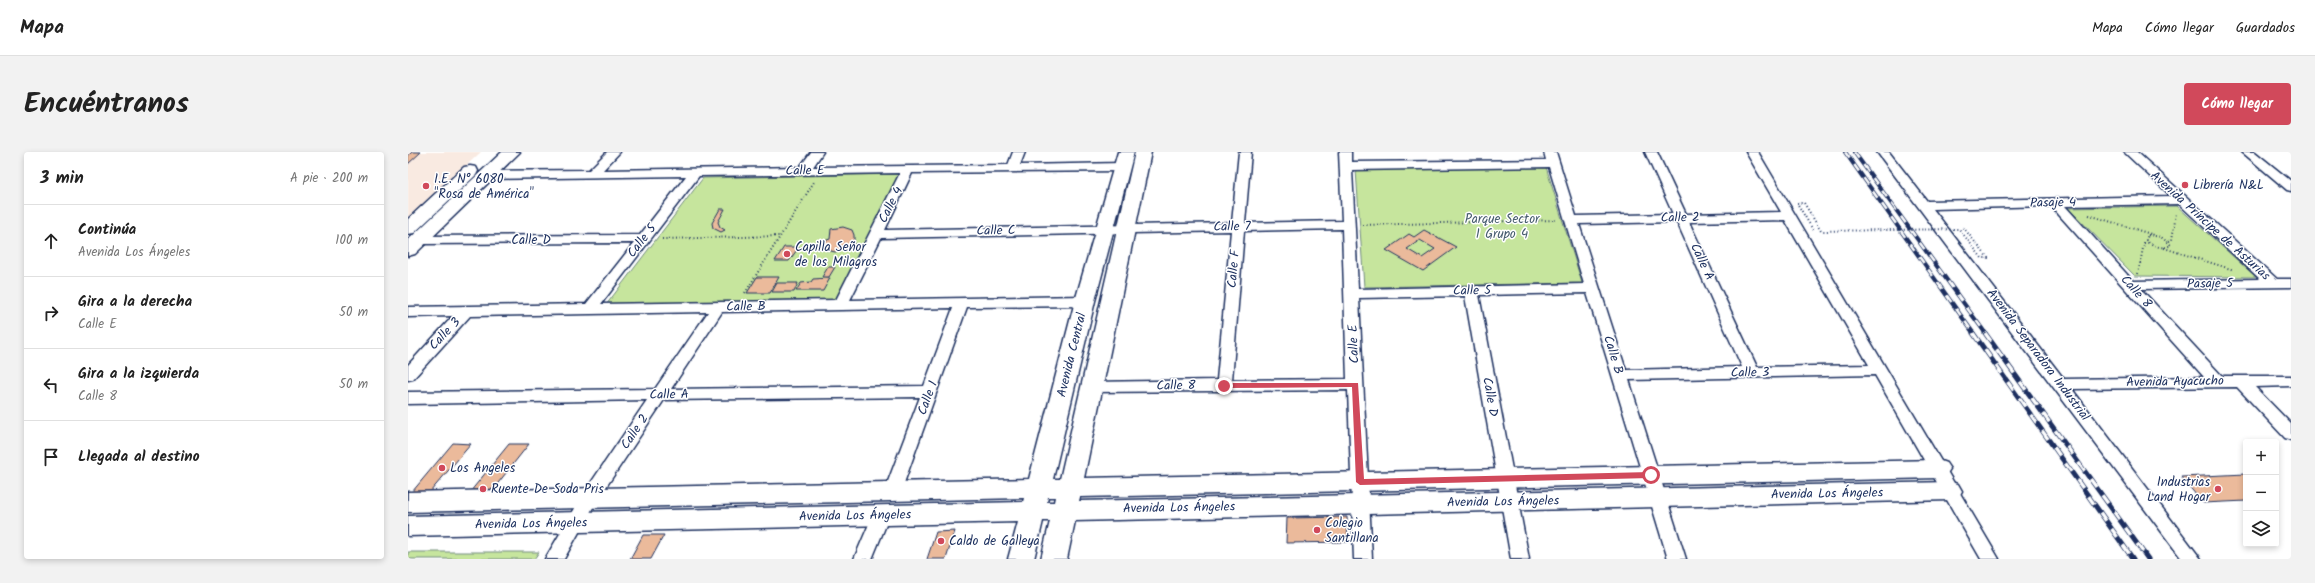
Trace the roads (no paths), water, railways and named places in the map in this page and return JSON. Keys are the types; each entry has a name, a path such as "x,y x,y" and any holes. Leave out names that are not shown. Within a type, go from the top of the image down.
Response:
{"street":[{"path":"412,240 491,152"},
{"path":"412,240 512,152"},
{"path":"592,174 614,152"},
{"path":"804,171 817,152"},
{"path":"1013,168 1019,152"},
{"name":"Avenida Central","path":"1021,559 1085,301 1116,229 1143,152"},
{"name":"Calle F","path":"1224,386 1245,152"},
{"path":"1444,152 1446,164"},
{"name":"Calle A","path":"1651,152 1752,372"},
{"path":"1752,152 1990,559"},
{"name":"Avenida Separadora Industrial","path":"1883,152 2192,559"},
{"name":"Avenida Príncipe de Asturias","path":"2130,152 2273,283"},
{"path":"2248,152 2291,187"},
{"path":"1345,159 1446,164 1551,157"},
{"name":"Calle B","path":"1551,157 1677,559"},
{"name":"Calle E","path":"487,175 1013,168 1124,159"},
{"name":"Avenida Central","path":"1054,559 1092,387 1116,229 1124,159"},
{"name":"Calle E","path":"1345,159 1355,225 1351,294 1363,559"},
{"name":"Calle 4","path":"841,306 908,170"},
{"name":"Calle 5","path":"588,310 695,173"},
{"name":"Pasaje 4","path":"1923,205 2182,200"},
{"name":"Calle 8","path":"2055,203 2134,280 2218,382"},
{"name":"Calle 2","path":"1571,220 1790,216"},
{"name":"Calle 7","path":"1116,229 1355,225"},
{"name":"Calle C","path":"876,234 1116,229"},
{"name":"Calle D","path":"412,240 643,239"},
{"name":"Pasaje 5","path":"2134,280 2291,283"},
{"name":"Calle 5","path":"1351,294 1592,288"},
{"name":"Calle D","path":"1471,291 1504,479 1510,502"},
{"name":"Calle B","path":"408,312 1085,301"},
{"name":"Calle 1","path":"893,492 962,303"},
{"name":"Calle 2","path":"554,559 577,523 590,498 718,307"},
{"name":"Calle 3","path":"408,375 466,312"},
{"name":"Calle 3","path":"1620,375 1879,370"},
{"name":"Avenida Ayacucho","path":"2059,384 2291,381"},
{"path":"2241,382 2291,434"},
{"name":"Calle 8","path":"1092,387 1356,384"},
{"name":"Calle A","path":"408,398 659,396 930,390"},
{"name":"Avenida Los Ángeles","path":"408,526 1033,512 1068,499 1360,493 1504,479 1938,469"},
{"name":"Avenida Los Ángeles","path":"408,502 1039,489 1068,499"},
{"name":"Avenida Los Ángeles","path":"1360,493 1510,502 1950,491"},
{"path":"1510,502 1520,559"},
{"path":"863,559 881,515"}],"railway":[{"path":"1845,152 1974,334"},
{"path":"1854,152 1986,334"},
{"path":"1973,333 2133,559"},
{"path":"1985,333 2148,559"}],"place":[{"name":"Librería N&L","path":"2185,185"},
{"name":"I.E. N° 6080 \"Rosa de América\"","path":"426,186"},
{"name":"Capilla Señor de los Milagros","path":"787,254"},
{"name":"Los Angeles","path":"442,468"},
{"name":"Ruente De Soda Pris","path":"483,489"},
{"name":"Industrias Land Hogar","path":"2218,489"},
{"name":"Colegio Santillana","path":"1317,530"},
{"name":"Caldo de Galleya","path":"941,541"}],"park label":[{"name":"Parque Sector 1 Grupo 4","path":"1502,226"}]}
